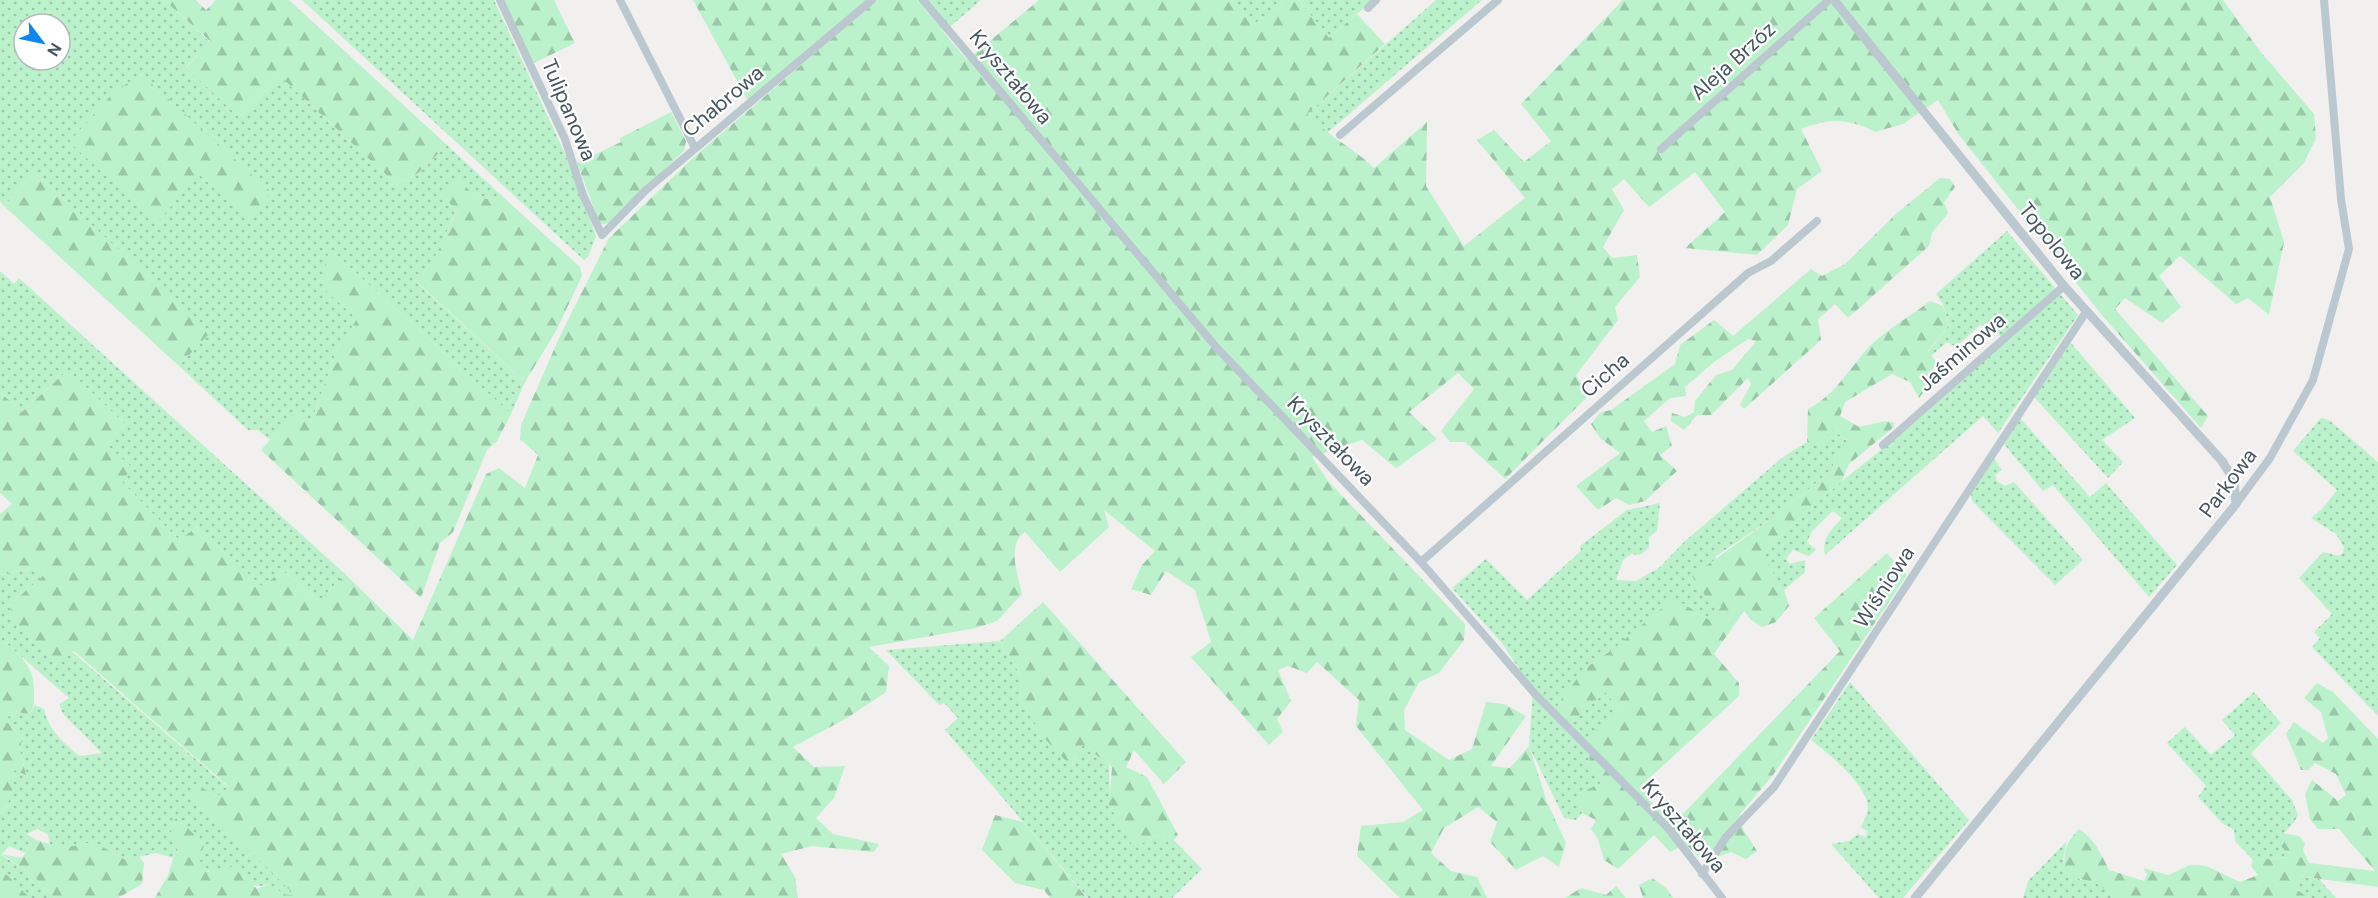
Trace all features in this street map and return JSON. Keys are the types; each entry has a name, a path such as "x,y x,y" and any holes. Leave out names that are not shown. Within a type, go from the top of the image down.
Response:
{"street":[{"name":"Tulipanowa","path":"500,0 565,139 584,195 602,235"},
{"path":"620,0 695,148"},
{"name":"Chabrowa","path":"602,235 646,190 872,0"},
{"name":"Kryształowa","path":"923,0 1217,348 1421,562 1536,695 1668,828 1722,898"},
{"path":"1368,8 1376,0"},
{"path":"1340,135 1498,0"},
{"name":"Aleja Brzóz","path":"1661,149 1829,0"},
{"name":"Topolowa","path":"1834,0 2064,286 2222,461 2234,480 2236,504"},
{"name":"Parkowa","path":"1915,898 2236,504 2270,458 2313,380 2349,249 2341,199 2324,0"},
{"name":"Cicha","path":"1421,562 1748,273 1772,261 1817,221"},
{"name":"Jaśminowa","path":"1883,445 2064,286"},
{"name":"Wiśniowa","path":"1702,874 1726,837 1774,787 2086,312"}],"green space":[{"path":"0,0 164,0 210,42 186,67 239,117 280,76 397,185 417,174 447,145 501,195 496,199 479,199 455,178 457,209 437,253 417,283 525,382 511,414 332,251 323,288 358,319 337,350 311,422 297,411 270,440 258,430 248,430 179,366 209,333 34,172 4,206 0,202","holes":["141,74 248,218 199,174 90,160 70,142"]},
{"path":"164,0 196,0 206,10 216,0 289,0 447,145 417,174 397,185 280,76 239,117 186,68 210,41"},
{"path":"302,0 494,0 566,156 596,236 588,257 584,260"},
{"path":"502,0 554,0 575,43 532,64"},
{"path":"693,0 867,0 748,101"},
{"path":"877,0 917,0 967,60 1039,0 1232,0 1254,24 1290,0 1299,0 1329,38 1357,14 1385,44 1307,114 1374,168 1427,122 1426,186 1464,246 1525,198 1477,140 1494,130 1524,162 1551,141 1521,104 1623,0 2223,0 2260,51 2314,114 2316,138 2304,163 2270,197 2284,242 2269,315 2248,298 2236,304 2180,256 2159,276 2181,307 2162,323 2125,298 2115,309 2208,416 2201,428 2101,314 1959,135 1938,100 1903,124 1875,132 1856,124 1839,121 1830,121 1801,129 1822,171 1797,189 1788,225 1757,255 1685,248 1725,212 1695,172 1649,207 1624,179 1612,189 1624,210 1603,247 1612,258 1637,255 1640,277 1615,307 1618,320 1576,375 1588,396 1505,479 1465,442 1450,442 1441,431 1474,389 1458,373 1409,412 1437,439 1396,468 1362,440 1312,457 1328,481 1465,624 1464,640 1439,673 1419,682 1404,710 1405,730 1449,760 1472,749 1486,702 1504,704 1526,716 1491,766 1510,768 1529,746 1547,802 1566,843 1559,867 1543,856 1516,870 1490,842 1497,822 1478,807 1444,828 1431,853 1451,871 1477,877 1487,898 1400,898 1357,856 1361,826 1403,822 1423,810 1356,726 1359,700 1317,662 1307,673 1288,666 1278,670 1291,701 1277,719 1283,732 1269,745 1191,657 1211,642 1195,590 1166,571 1151,595 1131,589 1142,565 1155,551 1104,510 1109,527 1060,572 1025,532 1019,538 1016,544 1015,561 1022,594 997,621 976,628 869,647 889,666 886,692 847,718 793,747 814,767 845,766 834,798 816,818 833,834 879,844 874,852 812,846 781,854 795,877 798,898 155,898 168,875 178,843 168,826 178,817 204,846 198,858 208,872 235,866 257,889 269,884 284,894 296,896 191,794 199,785 216,797 229,787 74,651 56,659 21,630 10,614 14,601 44,575 36,568 0,575 0,514 12,504 0,493 0,392 22,412 68,370 125,424 106,444 133,468 121,481 179,540 197,527 263,587 282,570 319,601 345,574 413,640 486,474 499,468 525,488 538,455 520,439 521,425 559,338 609,238 694,157"},
{"path":"917,0 981,0 944,32"},
{"path":"1232,0 1290,0 1254,24"},
{"path":"1299,0 1373,0 1329,38"},
{"path":"1436,0 1482,0 1326,134 1307,114"},
{"path":"141,74 271,192 248,219 199,174 157,223 69,142 113,93"},
{"path":"671,112 686,141 684,151 607,224 600,224 577,163 621,142 620,138"},
{"path":"34,172 210,333 179,366 4,206"},
{"path":"455,177 479,199 496,199 501,195 580,267 582,276 556,331 525,382 417,282 437,253 457,210 440,194"},
{"path":"1940,178 1950,179 1955,187 1944,202 1948,213 1932,233 1929,246 1848,318 1835,304 1818,319 1821,340 1744,409 1740,405 1751,384 1748,378 1711,415 1697,415 1684,430 1671,421 1672,413 1685,417 1694,412 1695,401 1716,375 1732,370 1756,341 1748,339 1714,362 1685,387 1686,396 1670,398 1644,421 1652,432 1666,426 1672,446 1660,455 1677,471 1645,501 1629,505 1616,498 1598,510 1576,486 1620,453 1600,438 1591,424 1601,412 1611,410 1675,364 1680,345 1714,320 1733,336 1811,269 1822,276 1845,264 1897,213"},
{"path":"2007,231 2078,315 1998,433 1983,416 1825,555 1826,539 1842,518 1833,511 1812,531 1807,542 1816,550 1809,556 1793,550 1786,559 1790,564 1805,560 1805,572 1784,590 1775,587 1773,570 1759,555 1842,481 1911,426 2004,343 1997,331 1980,325 1956,347 1947,342 1931,356 1928,352 1949,325 1943,304 1936,294"},
{"path":"332,251 511,414 497,441 487,450 453,532 440,543 421,598 261,450 297,410 311,422 337,350 357,319 323,288 326,257"},
{"path":"0,271 14,284 19,278 345,574 319,601 282,570 263,588 197,527 179,540 121,481 106,444 125,424 68,370 22,412 0,392"},
{"path":"1930,301 1943,306 1949,325 1928,351 1937,363 1927,377 1926,389 1919,398 1910,382 1892,374 1845,402 1840,416 1859,427 1886,421 1894,423 1894,427 1849,464 1842,481 1760,554 1773,570 1775,587 1784,590 1789,606 1776,622 1762,627 1751,620 1744,611 1714,654 1739,683 1739,696 1643,784 1654,807 1678,819 1840,651 1814,618 1887,553 1907,575 1773,775 1740,814 1743,829 1757,851 1746,859 1731,852 1704,862 1685,844 1670,852 1654,835 1618,869 1604,860 1598,839 1591,829 1596,820 1582,813 1578,794 1601,783 1589,765 1592,733 1619,710 1606,692 1567,726 1550,716 1584,669 1612,650 1674,598 1711,621 1721,607 1707,598 1692,576 1770,520 1832,470 1835,455 1847,440 1830,428 1826,444 1807,442 1808,409 1834,389 1870,346 1891,328"},
{"path":"2071,343 2135,418 2102,440 2123,462 2108,478 2034,397"},
{"path":"2020,418 2090,497 2106,483 2177,565 2149,597 2053,485 2043,491 2004,444"},
{"path":"2321,418 2329,420 2378,462 2378,716 2312,647 2320,638 2314,632 2332,614 2299,578 2323,552 2339,556 2343,553 2344,547 2336,534 2311,518 2322,509 2337,490 2293,451"},
{"path":"1830,427 1847,441 1835,455 1832,470 1770,520 1716,556 1721,607 1711,622 1612,650 1584,669 1567,726 1606,692 1619,710 1602,783 1578,794 1582,813 1576,820 1564,818 1529,746 1533,690 1502,643 1452,588 1486,559 1527,600 1581,551 1580,546 1627,510 1660,503 1657,531 1649,537 1649,548 1640,555 1631,554 1623,560 1616,580 1636,581 1660,567 1684,542 1783,457 1807,442 1826,443"},
{"path":"1994,459 2002,470 1995,475 1997,481 2005,486 2014,482 2083,560 2055,585 1972,501 1971,493"},
{"path":"36,568 44,575 14,601 229,788 217,797 207,793 297,896 284,894 269,884 248,885 216,875 207,870 178,843 173,858 156,853 126,860 94,842 62,848 50,845 48,835 38,829 27,834 34,839 25,853 9,846 1,855 30,873 55,898 29,898 0,868 0,814 7,806 13,769 26,775 20,751 22,738 4,720 14,712 30,714 35,705 44,709 53,730 79,756 102,753 63,714 59,704 69,698 0,638 0,575"},
{"path":"1043,602 1186,762 1164,784 1134,750 1126,767 1147,777 1178,835 1171,844 1156,835 1134,849 1109,805 1112,767 1083,745 1071,766 1046,740 1020,701 1022,678 1000,641"},
{"path":"0,638 19,655 28,667 33,682 34,698 30,714 14,712 5,720 22,738 20,751 26,775 14,770 12,794 0,814"},
{"path":"1000,641 1022,678 1020,701 1072,766 1082,744 1109,765 1110,805 1134,848 1156,835 1171,844 1174,840 1202,869 1172,898 1088,898 945,730 958,718 944,703 939,705 886,650"},
{"path":"1850,682 1969,820 1903,898 1879,898 1831,844 1849,841 1858,834 1865,837 1868,832 1861,827 1868,809 1867,800 1862,791 1846,771 1811,740"},
{"path":"2317,683 2333,692 2378,739 2378,887 2299,876 2296,889 2309,898 2112,898 2097,884 2067,875 2065,861 2067,845 2079,829 2093,842 2109,870 2144,881 2147,874 2143,868 2168,875 2190,865 2206,866 2240,882 2258,875 2251,866 2253,860 2290,857 2277,841 2282,833 2299,836 2305,843 2303,850 2309,863 2375,871 2339,829 2318,829 2310,819 2305,794 2312,780 2338,801 2346,795 2336,774 2315,763 2309,770 2301,770 2286,734 2294,722 2323,743 2328,738 2321,712 2304,698"},
{"path":"2254,692 2281,723 2251,753 2292,800 2298,815 2277,841 2290,857 2253,860 2235,841 2234,830 2222,823 2198,797 2206,786 2167,743 2185,727 2211,755 2235,735 2222,720"},
{"path":"995,815 1023,822 1087,898 1050,898 1044,890 1015,883 982,850"},
{"path":"34,839 62,848 94,842 126,860 139,856 144,863 142,884 118,898 55,898 30,873 1,854 22,858"},
{"path":"2066,842 2063,860 2080,880 2099,884 2112,898 2023,898 2028,881"},
{"path":"0,868 30,898 0,898"},
{"path":"2298,876 2319,879 2336,898 2309,898 2296,889"},
{"path":"1652,878 1666,888 1673,898 1643,898 1639,885"},
{"path":"1616,886 1626,898 1565,898 1581,888 1606,895"}]}
